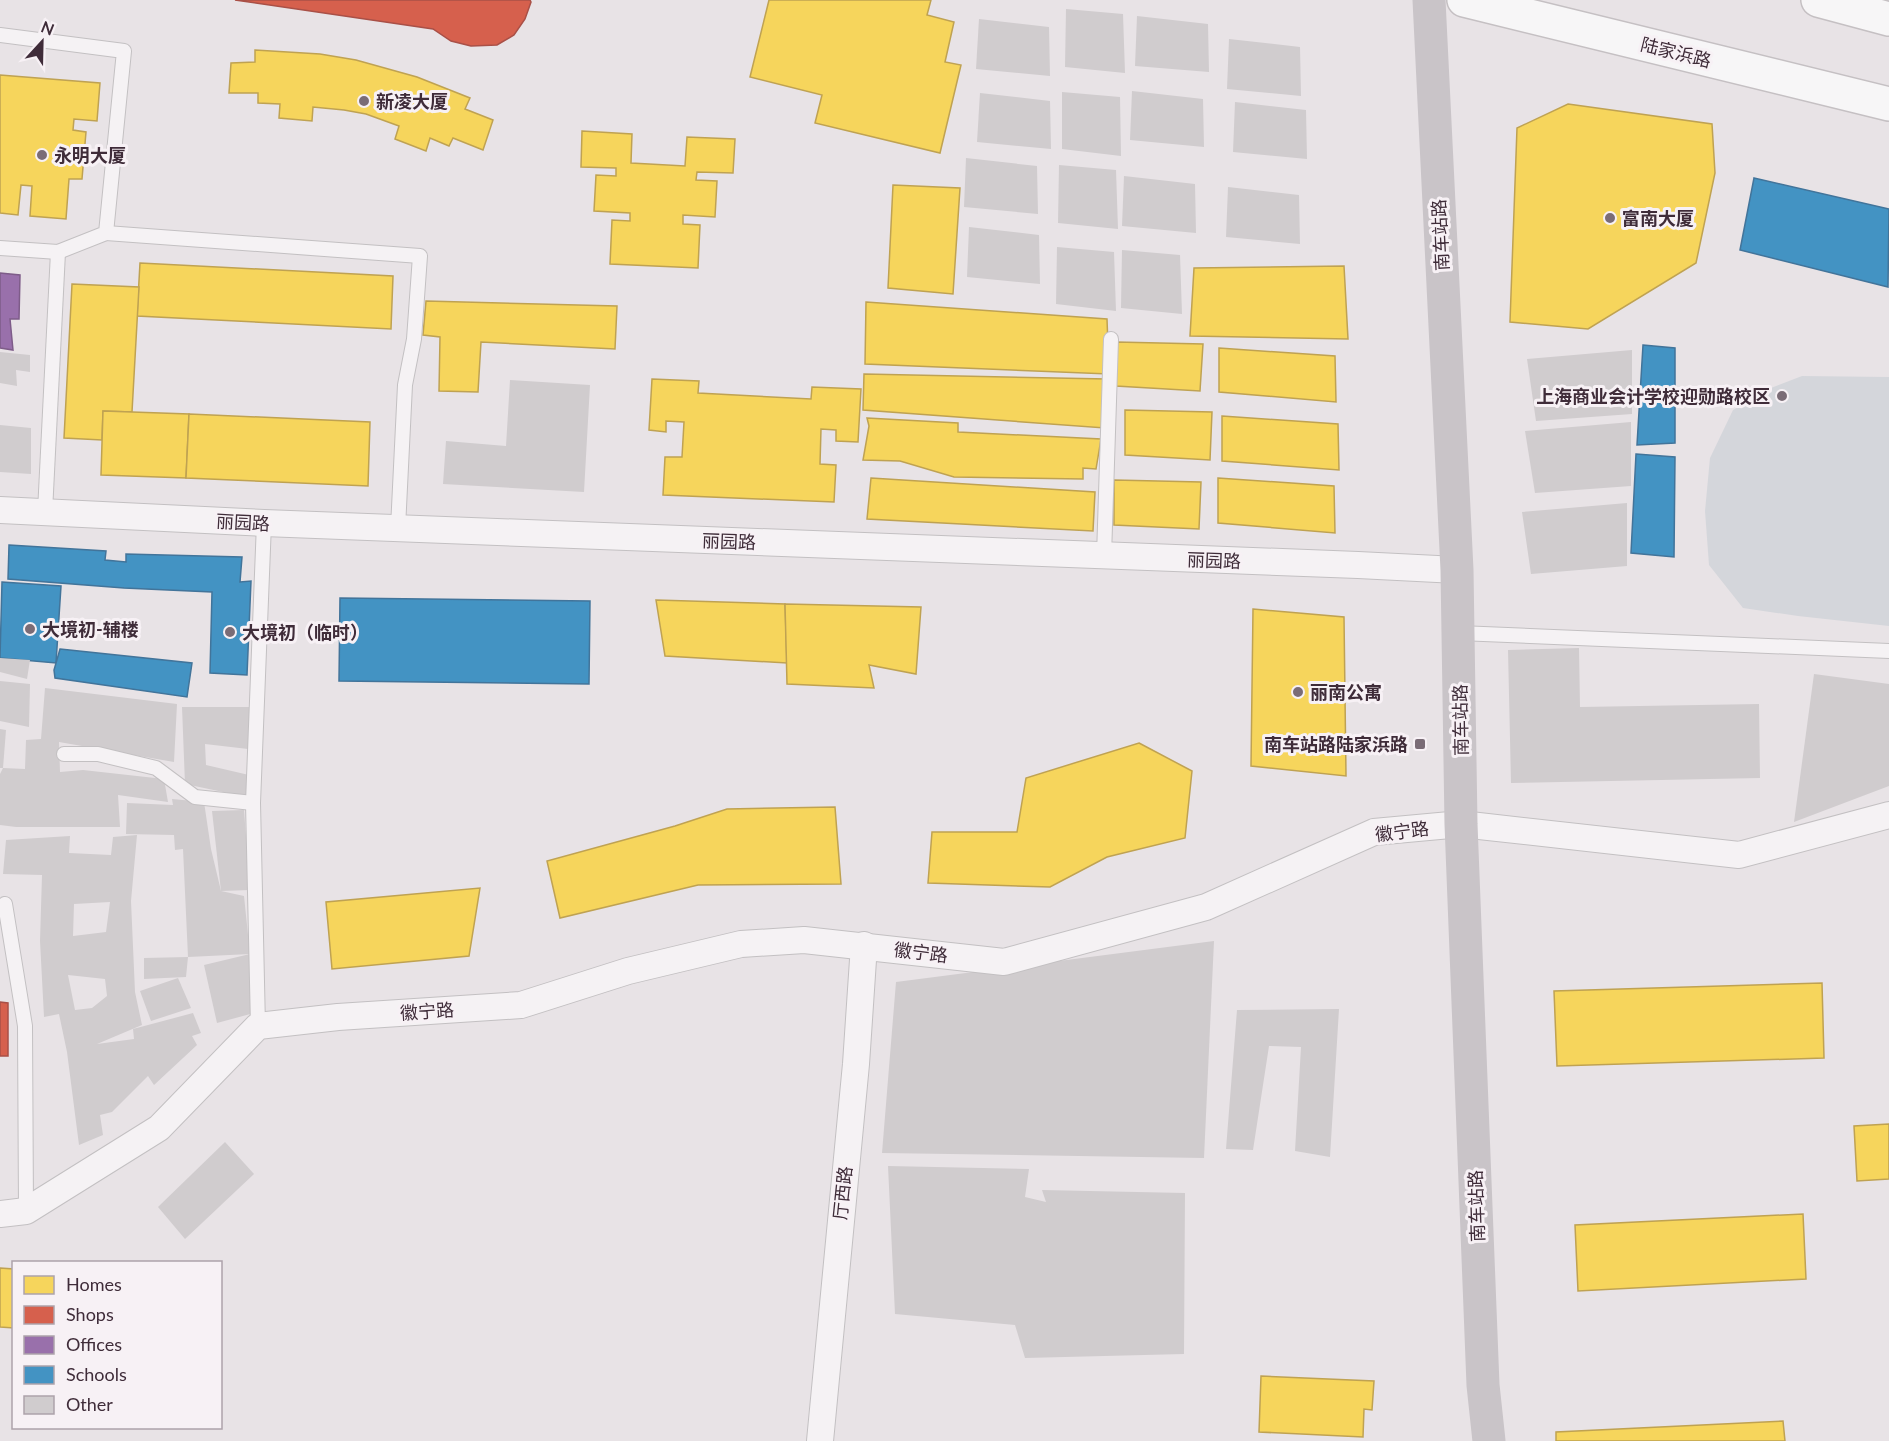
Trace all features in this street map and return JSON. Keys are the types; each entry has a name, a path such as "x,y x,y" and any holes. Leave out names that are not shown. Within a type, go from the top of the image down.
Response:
{"main road":[{"name":"陆家浜路","path":"1464,0 1889,104"},
{"path":"1818,0 1889,19"}],"street":[{"name":"南车站路","path":"1429,0 1457,570 1461,824 1483,1386 1489,1441"},
{"name":"丽园路","path":"0,510 264,524 1457,570"},
{"name":"徽宁路","path":"258,1026 338,1017 521,1005 628,971 741,944 804,940 1004,962 1206,907 1374,832 1461,824 1738,855 1889,815"},
{"name":"厅西路","path":"820,1441 856,1064 864,945"},
{"path":"0,1214 26,1211 159,1128 258,1026"}],"lane":[{"path":"0,35 124,51 106,233"},
{"path":"0,248 58,252 106,233 420,256 414,339 405,385 398,528"},
{"path":"45,512 58,252"},
{"path":"1104,556 1111,339"},
{"path":"258,1026 253,802 264,524"},
{"path":"1459,633 1889,651"},
{"path":"64,754 98,754 156,768 195,797 253,802"},
{"path":"5,904 25,1026 26,1211"}],"shaded area":[{"path":"1802,376 1889,377 1889,626 1743,608 1709,565 1705,511 1710,458 1733,410 1771,388"}],"building: Homes":[{"path":"769,0 931,0 927,15 954,22 945,62 961,65 940,153 815,123 822,95 750,77"},
{"name":"新凌大厦","path":"255,50 320,54 356,60 417,77 470,98 465,109 493,120 483,150 453,138 449,146 430,138 426,151 395,139 399,126 366,114 344,110 313,107 312,121 279,118 280,104 258,103 258,93 229,93 231,63 255,62"},
{"name":"永明大厦","path":"0,75 100,83 97,121 74,119 73,130 86,132 82,179 69,179 66,219 30,216 32,186 21,185 18,215 0,213"},
{"name":"富南大厦","path":"1568,104 1712,124 1715,173 1696,263 1588,329 1510,322 1517,128"},
{"path":"582,131 632,134 631,163 685,166 687,137 735,139 733,173 697,172 696,180 717,181 715,217 683,215 683,224 700,225 698,268 610,264 612,220 630,221 630,213 594,211 596,175 616,176 616,168 581,167"},
{"path":"893,185 960,188 953,294 888,288"},
{"path":"140,263 393,276 391,329 137,316"},
{"path":"1344,266 1348,339 1190,336 1194,268"},
{"path":"72,284 139,287 132,412 103,411 102,440 64,438"},
{"path":"426,301 617,306 615,349 481,342 478,392 439,391 440,337 423,335"},
{"path":"866,302 1107,319 1109,374 865,364"},
{"path":"1116,342 1203,344 1200,391 1116,386"},
{"path":"1219,348 1335,356 1336,402 1219,392"},
{"path":"864,374 1107,379 1105,428 863,410"},
{"path":"652,379 699,381 698,393 811,399 812,387 861,389 858,442 836,441 836,430 821,429 820,464 836,465 834,502 663,495 665,457 682,457 684,422 666,421 666,432 649,430"},
{"path":"1125,410 1212,412 1210,460 1125,455"},
{"path":"103,411 189,414 186,478 101,475"},
{"path":"189,414 370,422 368,486 186,478"},
{"path":"1222,416 1338,424 1339,470 1222,461"},
{"path":"867,418 958,423 958,432 1101,439 1096,469 1083,468 1083,479 954,477 900,461 863,460 869,426"},
{"path":"871,478 1095,492 1093,531 867,519"},
{"path":"1218,478 1334,486 1335,533 1218,523"},
{"path":"1114,480 1201,482 1199,529 1114,525"},
{"path":"656,600 785,604 787,663 665,656"},
{"path":"785,604 921,607 916,674 869,665 874,688 787,684"},
{"name":"丽南公寓","path":"1253,609 1344,617 1346,776 1251,766"},
{"path":"1139,743 1192,771 1185,838 1107,857 1050,887 928,883 932,832 1017,832 1026,778"},
{"path":"835,807 841,884 698,885 560,918 547,861 675,826 727,809"},
{"path":"480,888 469,956 332,969 326,902"},
{"path":"1822,983 1824,1058 1557,1066 1554,991"},
{"path":"1889,1124 1889,1179 1857,1181 1854,1126"},
{"path":"1803,1214 1806,1279 1578,1291 1575,1225"},
{"path":"0,1268 12,1269 12,1328 0,1327"},
{"path":"1261,1376 1374,1381 1372,1410 1364,1409 1363,1437 1259,1432"},
{"path":"1783,1421 1785,1441 1556,1441 1556,1432"}],"building: Shops":[{"path":"235,0 530,0 531,2 525,19 514,35 497,45 471,46 451,41 433,29"},
{"path":"0,1002 8,1003 8,1056 0,1056"}],"building: Offices":[{"path":"0,273 20,275 19,319 10,319 13,350 0,348"}],"building: Schools":[{"path":"1754,178 1889,209 1888,287 1740,250"},
{"path":"1643,345 1675,348 1675,443 1637,445"},
{"path":"1636,454 1675,457 1674,557 1631,553"},
{"name":"大境初（临时）","path":"9,545 106,551 105,560 126,562 126,554 242,557 240,582 251,581 247,675 210,673 212,592 8,579"},
{"name":"大境初-辅楼","path":"2,582 61,586 56,663 0,658"},
{"path":"340,598 590,601 589,684 339,681"},
{"name":"大境初-辅楼","path":"60,649 192,663 187,697 55,678 54,670"}],"building: Other":[{"path":"1066,9 1123,14 1125,73 1065,67"},
{"path":"1137,16 1208,24 1209,72 1135,66"},
{"path":"979,19 1049,27 1050,76 976,69"},
{"path":"1229,39 1300,47 1301,96 1227,89"},
{"path":"1132,91 1203,99 1204,147 1130,140"},
{"path":"1062,92 1120,97 1121,156 1062,149"},
{"path":"980,93 1050,101 1051,149 977,142"},
{"path":"1235,102 1306,110 1307,159 1233,152"},
{"path":"966,158 1037,166 1038,214 964,207"},
{"path":"1059,165 1116,170 1118,229 1058,223"},
{"path":"1124,176 1195,184 1196,233 1122,226"},
{"path":"1228,187 1299,195 1300,244 1226,237"},
{"path":"969,227 1039,235 1040,284 967,277"},
{"path":"1057,247 1114,252 1116,311 1056,304"},
{"path":"1122,250 1180,255 1182,314 1121,308"},
{"path":"1632,350 1632,414 1536,421 1527,359"},
{"path":"0,352 30,355 30,372 16,370 17,386 0,383"},
{"path":"510,380 590,385 584,492 443,484 446,441 506,446"},
{"path":"1631,422 1631,486 1535,493 1525,431"},
{"path":"0,425 31,428 31,474 0,472"},
{"path":"1627,503 1627,566 1531,574 1522,512"},
{"path":"1579,648 1580,707 1759,704 1760,778 1511,783 1508,650"},
{"path":"0,658 30,660 27,679 0,672"},
{"path":"1814,674 1889,684 1889,786 1794,822"},
{"path":"0,681 30,684 29,727 0,721"},
{"path":"45,688 177,704 174,762 59,742 60,772 83,770 164,779 168,802 118,795 120,827 0,825 0,774 3,768 25,769 26,740 41,739"},
{"path":"182,707 251,707 248,749 205,744 206,765 249,775 247,797 185,784"},
{"path":"0,729 6,730 3,768 0,768"},
{"path":"172,799 204,802 211,849 221,891 244,896 250,954 188,957 183,849 175,850 174,835 126,834 127,803 173,805"},
{"path":"244,810 250,890 221,891 212,811"},
{"path":"137,835 131,901 135,992 142,1025 97,1044 134,1039 133,1029 193,1013 201,1033 192,1036 197,1045 154,1085 148,1076 112,1112 100,1115 103,1135 79,1145 67,1052 59,1014 44,1017 40,941 42,875 3,874 6,840 70,836 69,853 111,855 113,837","holes":["110,902 106,932 73,936 74,904","68,975 105,979 107,996 92,1008 75,1010"]},
{"path":"1214,941 1204,1158 882,1153 896,982"},
{"path":"250,954 254,1013 217,1023 204,965"},
{"path":"188,957 186,977 144,979 144,958"},
{"path":"178,978 191,1008 151,1021 140,991"},
{"path":"1339,1009 1330,1157 1295,1151 1301,1047 1269,1046 1253,1150 1226,1149 1237,1010"},
{"path":"225,1142 254,1174 185,1239 158,1207"},
{"path":"888,1166 1029,1169 1025,1197 1046,1202 1042,1190 1185,1193 1184,1354 1025,1358 1015,1325 895,1314"}],"place":[{"name":"新凌大厦","path":"364,101"},
{"name":"永明大厦","path":"42,155"},
{"name":"富南大厦","path":"1610,218"},
{"name":"上海商业会计学校迎勋路校区","path":"1782,396"},
{"name":"大境初-辅楼","path":"30,629"},
{"name":"大境初（临时）","path":"230,632"},
{"name":"丽南公寓","path":"1298,692"},
{"name":"南车站路陆家浜路","path":"1420,744"}]}
